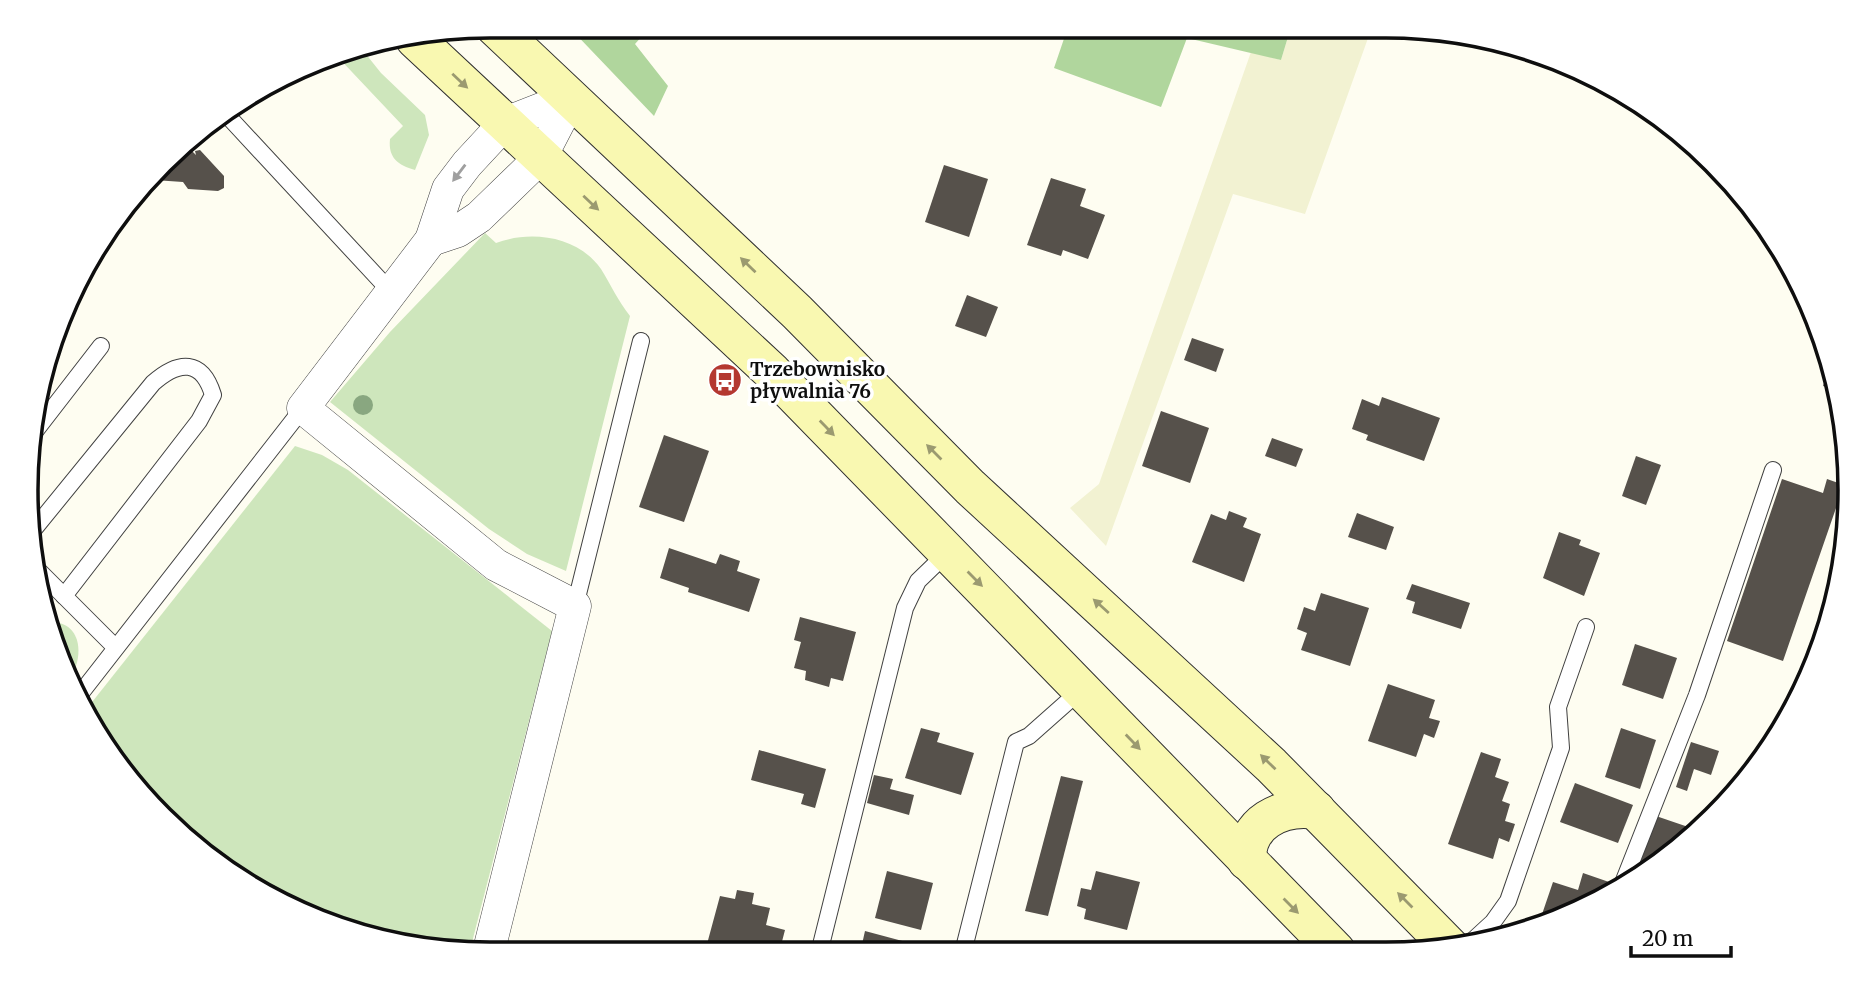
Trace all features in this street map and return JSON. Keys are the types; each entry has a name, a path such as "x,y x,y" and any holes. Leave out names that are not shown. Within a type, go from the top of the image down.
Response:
{"main road":[{"path":"507,38 797,312 970,487 1133,635 1315,810 1442,939"},
{"path":"420,44 772,372 1327,942"},
{"path":"1247,861 1248,840 1263,822 1292,809 1315,810"}],"street":[{"path":"491,942 575,606 496,565 303,408 431,240 448,188 467,164 506,123 572,97"},
{"path":"431,240 458,231 479,217 541,157 572,97"}],"lane":[{"path":"232,120 392,293"},
{"path":"575,606 641,341"},
{"path":"44,420 101,346"},
{"path":"39,523 153,383 170,368 191,366 207,377 213,395 199,421 61,593 52,600"},
{"path":"84,688 303,408"},
{"path":"1627,872 1697,695 1773,470"},
{"path":"822,942 905,608 918,581 948,552"},
{"path":"47,579 116,647"},
{"path":"1482,932 1508,901 1561,748 1558,707 1586,627"},
{"path":"966,942 1016,742 1029,736 1082,689"}],"green space":[{"path":"579,38 640,38 635,44 668,86 654,116"},
{"path":"1064,38 1187,38 1161,107 1054,68"},
{"path":"1187,38 1288,38 1281,60"},
{"path":"1288,38 1368,38 1305,214 1233,194 1106,546 1070,508 1099,484 1251,52 1281,60"},
{"path":"367,56 381,73 425,115 429,135 415,170 395,160 391,151 390,139 403,126 343,63"},
{"path":"485,233 496,243 539,237 567,243 580,249 601,269 630,316 566,571 527,554 489,529 330,402 390,332"},
{"path":"295,446 322,455 348,470 552,631 472,942 402,934 345,919 264,882 215,849 171,810 132,766 92,703"},
{"path":"59,623 70,628 75,635 78,644 75,668"}],"building":[{"path":"200,150 224,176 224,188 218,191 188,189 183,182 162,181 192,151 196,155 195,151"},
{"path":"944,165 988,179 969,237 925,222"},
{"path":"1051,178 1086,189 1080,206 1105,215 1088,259 1063,250 1061,256 1027,245"},
{"path":"967,295 998,307 986,337 955,326"},
{"path":"1192,338 1224,349 1216,372 1184,360"},
{"path":"1382,397 1440,418 1424,461 1366,440 1368,435 1352,429 1362,399 1379,406"},
{"path":"1161,411 1209,428 1190,483 1142,466"},
{"path":"664,435 709,451 684,522 639,507"},
{"path":"1272,438 1303,449 1296,467 1265,456"},
{"path":"1636,456 1661,465 1646,505 1622,496"},
{"path":"1782,479 1823,493 1827,479 1838,483 1838,504 1783,661 1727,641"},
{"path":"1229,511 1247,518 1243,527 1261,534 1244,582 1192,562 1211,514 1226,520"},
{"path":"1357,513 1394,527 1386,550 1348,537"},
{"path":"1559,532 1581,540 1579,545 1600,553 1584,596 1543,578"},
{"path":"669,548 716,564 720,554 740,561 737,571 760,579 749,612 688,592 689,588 660,578"},
{"path":"1412,584 1470,603 1461,629 1412,613 1415,602 1406,599"},
{"path":"1321,593 1369,608 1350,666 1301,650 1307,633 1297,629 1304,607 1315,611"},
{"path":"800,617 856,632 843,681 831,678 829,687 805,680 806,671 794,668 801,642 794,640"},
{"path":"1635,644 1677,658 1663,699 1622,685"},
{"path":"1388,684 1435,700 1429,718 1440,721 1434,738 1424,734 1416,757 1368,741"},
{"path":"921,728 940,733 937,742 974,753 961,795 905,778"},
{"path":"1621,728 1656,740 1640,789 1605,777"},
{"path":"1691,742 1719,751 1711,775 1694,769 1687,791 1676,787"},
{"path":"759,750 826,769 815,808 801,804 804,794 751,780"},
{"path":"1481,752 1501,759 1495,777 1509,782 1502,801 1510,804 1505,821 1515,824 1509,842 1499,838 1493,859 1448,844"},
{"path":"874,775 893,779 890,789 914,795 909,815 867,803"},
{"path":"1061,776 1083,781 1048,916 1025,911"},
{"path":"1575,783 1633,805 1618,843 1560,822"},
{"path":"1656,816 1687,827 1661,849 1643,862 1640,861"},
{"path":"887,871 933,883 921,930 875,918"},
{"path":"1096,871 1140,882 1127,930 1084,919 1086,909 1077,906 1081,888 1091,890"},
{"path":"1583,873 1609,882 1585,896 1542,915 1553,882 1578,890"},
{"path":"737,890 754,893 752,904 770,908 766,925 785,930 782,942 708,942 720,896 735,899"},
{"path":"865,931 906,942 862,942"}],"place":[{"name":"Trzebownisko pływalnia 76","path":"725,380"}]}
